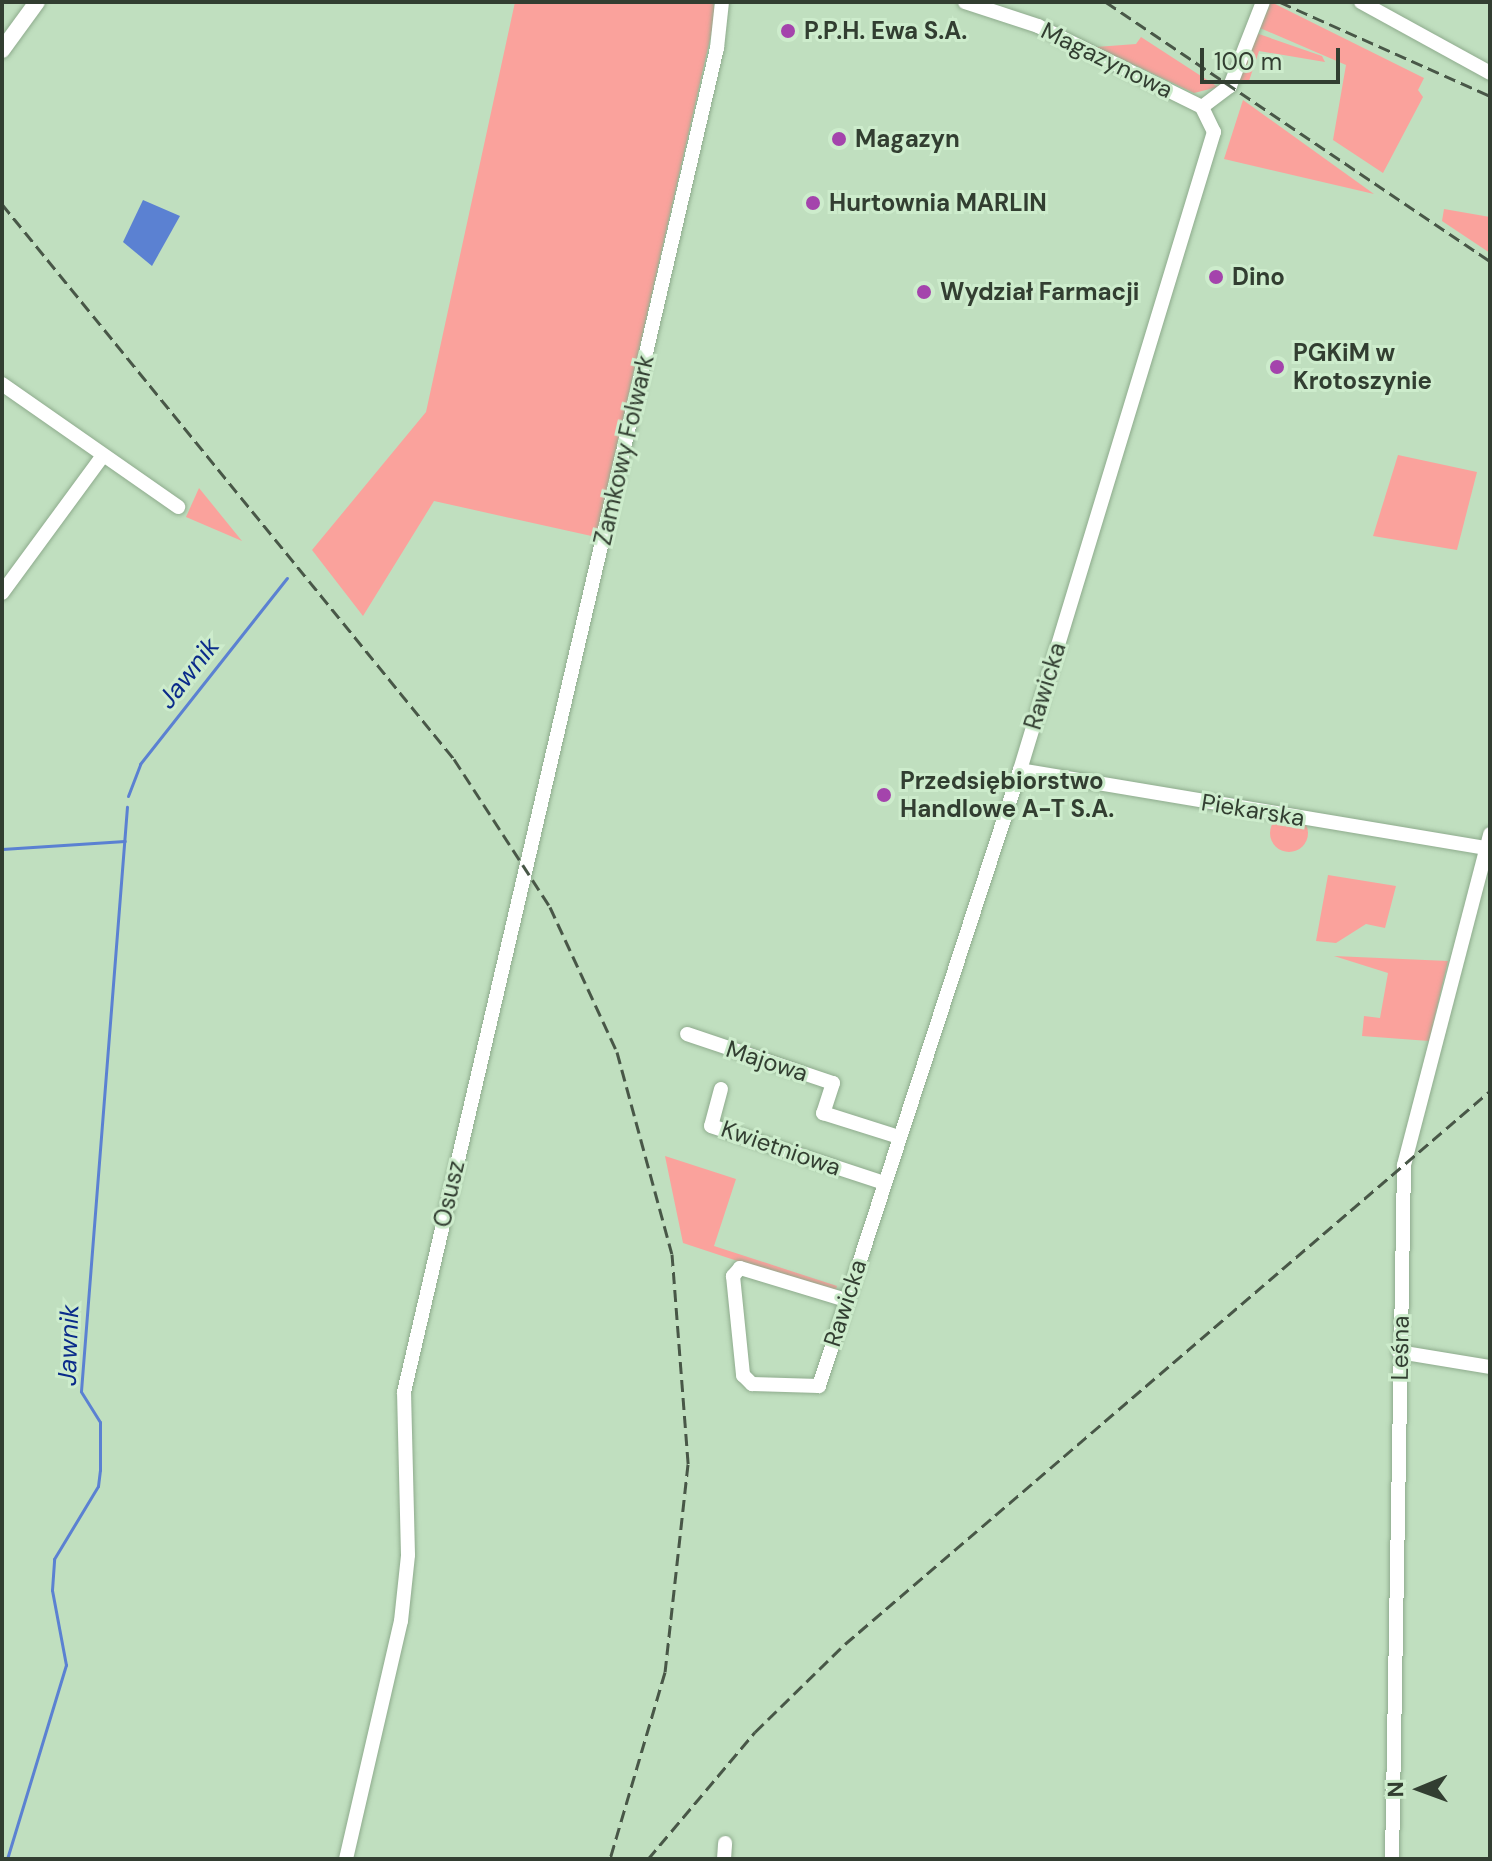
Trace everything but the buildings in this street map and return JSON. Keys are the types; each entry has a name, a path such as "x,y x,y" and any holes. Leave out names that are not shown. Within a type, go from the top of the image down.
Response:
{"main road":[{"path":"2,50 37,2"}],"street":[{"name":"Zamkowy Folwark","path":"519,897 714,63 722,2"},
{"name":"Magazynowa","path":"965,2 1038,26 1202,107"},
{"path":"1202,107 1230,86 1263,2"},
{"path":"1361,2 1490,73"},
{"name":"Rawicka","path":"846,1300 740,1268 733,1276 743,1375 752,1384 819,1386 1020,770 1208,157 1213,122 1202,107"},
{"path":"2,384 101,458 178,507"},
{"path":"2,593 101,458"},
{"name":"Piekarska","path":"1020,770 1488,841"},
{"name":"Leśna","path":"1392,1859 1399,1352 1407,1144 1488,841"},
{"name":"Osusz","path":"346,1859 399,1634 405,1494 404,1392 519,897"},
{"name":"Majowa","path":"687,1034 833,1083 823,1113 899,1137"},
{"name":"Kwietniowa","path":"721,1089 711,1126 884,1183"},
{"path":"1399,1352 1490,1367"},
{"path":"724,1859 725,1843"}],"shaded area":[{"path":"515,2 713,2 716,13 596,537 434,501 363,616 312,550 426,412"},
{"path":"1271,2 1424,78 1418,90 1423,97 1383,173 1333,140 1346,65 1260,28"},
{"path":"1256,33 1322,56 1325,62 1259,51 1248,84 1239,80"},
{"path":"1141,37 1218,87 1194,93 1096,47 1136,44"},
{"path":"1243,100 1374,194 1224,159"},
{"path":"1444,209 1490,217 1490,253 1442,221"},
{"path":"1398,455 1477,472 1457,550 1373,536"},
{"path":"199,488 242,541 186,517"},
{"path":"1289,814 1303,819 1308,833 1303,847 1289,852 1275,847 1270,833 1275,819"},
{"path":"1328,875 1396,886 1385,928 1366,924 1336,943 1316,941"},
{"path":"1334,956 1448,961 1429,1041 1362,1036 1364,1016 1380,1018 1388,973"},
{"path":"665,1156 736,1179 714,1246 837,1286 835,1293 683,1243"}],"water":[{"path":"143,200 180,216 152,266 123,242"}],"waterway":[{"name":"Jawnik","path":"128,796 140,764 287,578"},
{"name":"Jawnik","path":"7,1859 66,1665 52,1590 54,1559 98,1486 100,1470 100,1422 81,1391 127,807"},
{"path":"2,849 125,841"}],"railway":[{"path":"1106,2 1490,261"},
{"path":"1280,2 1490,96"},
{"path":"2,204 454,759 550,907 617,1052 672,1254 688,1464 665,1672 610,1859"},
{"path":"648,1859 755,1732 845,1644 1490,1091"}],"place":[{"name":"P.P.H. Ewa S.A.","path":"788,31"},
{"name":"Magazyn","path":"839,139"},
{"name":"Hurtownia MARLIN","path":"813,203"},
{"name":"Dino","path":"1216,277"},
{"name":"Wydział Farmacji","path":"924,292"},
{"name":"PGKiM w Krotoszynie","path":"1277,367"},
{"name":"Przedsiębiorstwo Handlowe A-T S.A.","path":"884,795"}]}
